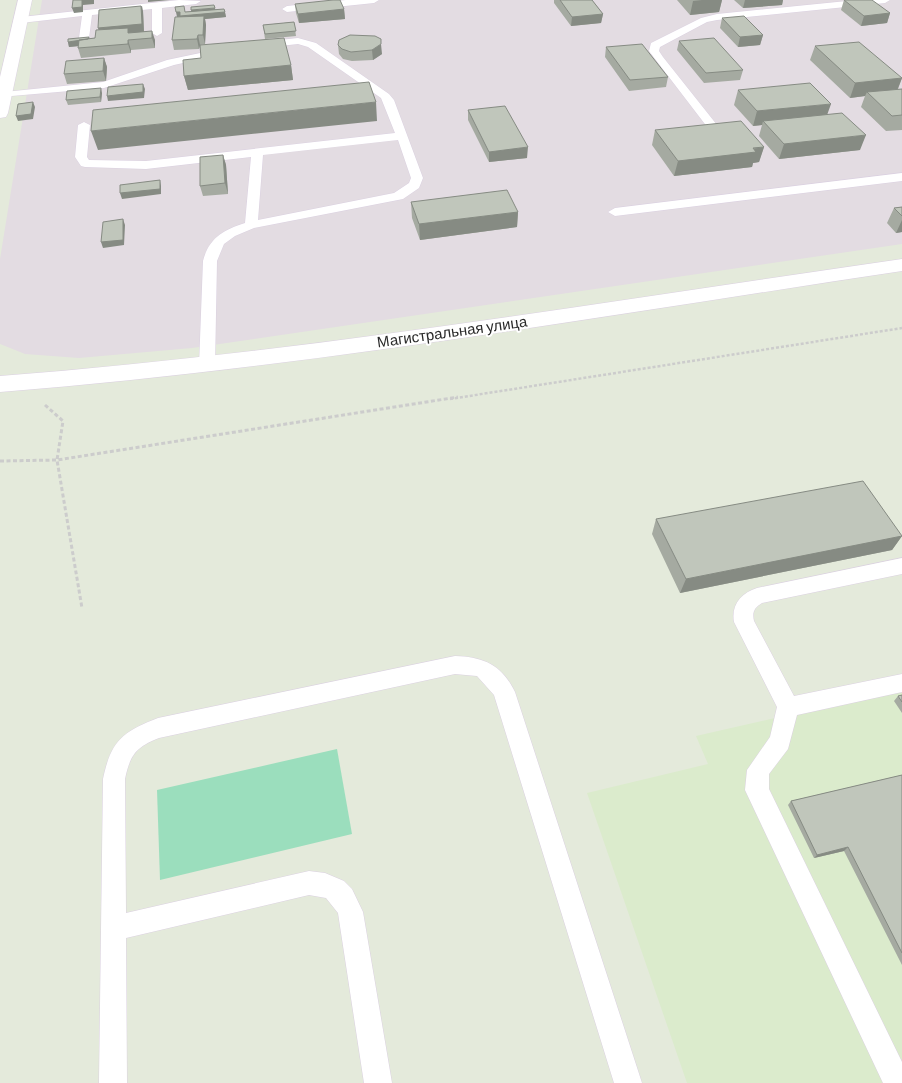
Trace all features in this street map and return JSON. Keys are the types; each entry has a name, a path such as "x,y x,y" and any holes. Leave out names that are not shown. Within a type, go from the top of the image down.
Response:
{"main road":[{"path":"0,113 4,95 6,60 21,20 25,0"},
{"name":"Магистральная улица","path":"0,384 207,366 902,265"}],"lane":[{"path":"287,8 374,0"},
{"path":"716,130 658,58 654,51 655,45 704,20 717,17 885,0"},
{"path":"21,20 196,1"},
{"path":"157,5 157,33"},
{"path":"84,38 87,14"},
{"path":"4,95 104,85 171,62 289,41 305,42 378,91 390,102 416,178 416,185 398,196 251,225 232,231 219,240 212,249 207,366"},
{"path":"358,93 378,91"},
{"path":"84,125 81,157 85,163 99,165 146,165 402,136"},
{"path":"251,225 257,152"},
{"path":"615,212 902,177"},
{"path":"902,566 757,596 747,602 742,611 744,622 788,707 782,741 758,770 757,790 892,1072 902,1083"},
{"path":"113,1083 114,779 118,757 134,737 158,728 455,665 474,666 493,674 504,692 628,1083"},
{"path":"788,707 902,683"},
{"path":"114,928 309,883 328,885 343,894 350,912 378,1083"}],"path":[{"path":"0,461 57,460 902,328"},
{"path":"43,403 63,421 57,460 82,608"}],"shaded area":[{"path":"42,0 902,0 902,244 192,348 79,358 25,354 0,344 0,259"},
{"path":"902,689 902,1083 687,1083 587,793 708,764 696,736"}],"green space":[{"path":"337,749 352,834 160,880 157,790"}],"building":[{"path":"73,0 82,0 82,7 72,8"},
{"path":"340,0 344,9 298,14 295,4"},
{"path":"560,0 592,0 603,14 572,17"},
{"path":"844,0 872,0 890,13 864,16"},
{"path":"214,5 215,8 191,10 191,7"},
{"path":"141,6 142,24 98,28 99,10"},
{"path":"184,6 185,12 224,9 225,12 180,16 180,12 176,12 175,7"},
{"path":"204,16 203,35 198,35 197,39 172,40 175,17"},
{"path":"744,16 763,35 740,37 722,18"},
{"path":"294,22 296,31 265,34 263,25"},
{"path":"128,28 128,33 152,31 152,38 128,40 128,44 78,48 79,40 95,38 96,30"},
{"path":"350,35 375,36 381,39 381,44 372,50 351,52 342,49 338,45 339,40"},
{"path":"89,37 88,39 68,42 68,39"},
{"path":"284,38 291,65 184,76 183,60 201,58 200,45"},
{"path":"714,38 743,70 706,73 679,41"},
{"path":"859,42 902,78 855,83 815,46"},
{"path":"642,44 668,77 630,80 606,47"},
{"path":"104,58 103,71 64,74 66,61"},
{"path":"369,82 376,102 91,131 93,110"},
{"path":"810,83 831,104 757,111 738,90"},
{"path":"143,84 143,92 107,96 108,87"},
{"path":"101,88 100,97 66,100 67,91"},
{"path":"902,89 902,115 892,116 867,92"},
{"path":"33,102 31,114 16,116 18,104"},
{"path":"505,106 528,147 489,152 468,110"},
{"path":"842,113 866,135 784,144 763,121"},
{"path":"741,121 764,147 753,148 756,152 678,161 655,130"},
{"path":"223,155 225,183 200,186 200,157"},
{"path":"160,180 160,189 120,193 120,185"},
{"path":"507,190 518,212 419,224 411,202"},
{"path":"902,207 902,216 894,208"},
{"path":"123,219 123,240 101,242 103,222"},
{"path":"863,481 902,536 686,579 656,519"},
{"path":"902,775 902,953 848,847 817,855 791,801"}]}
